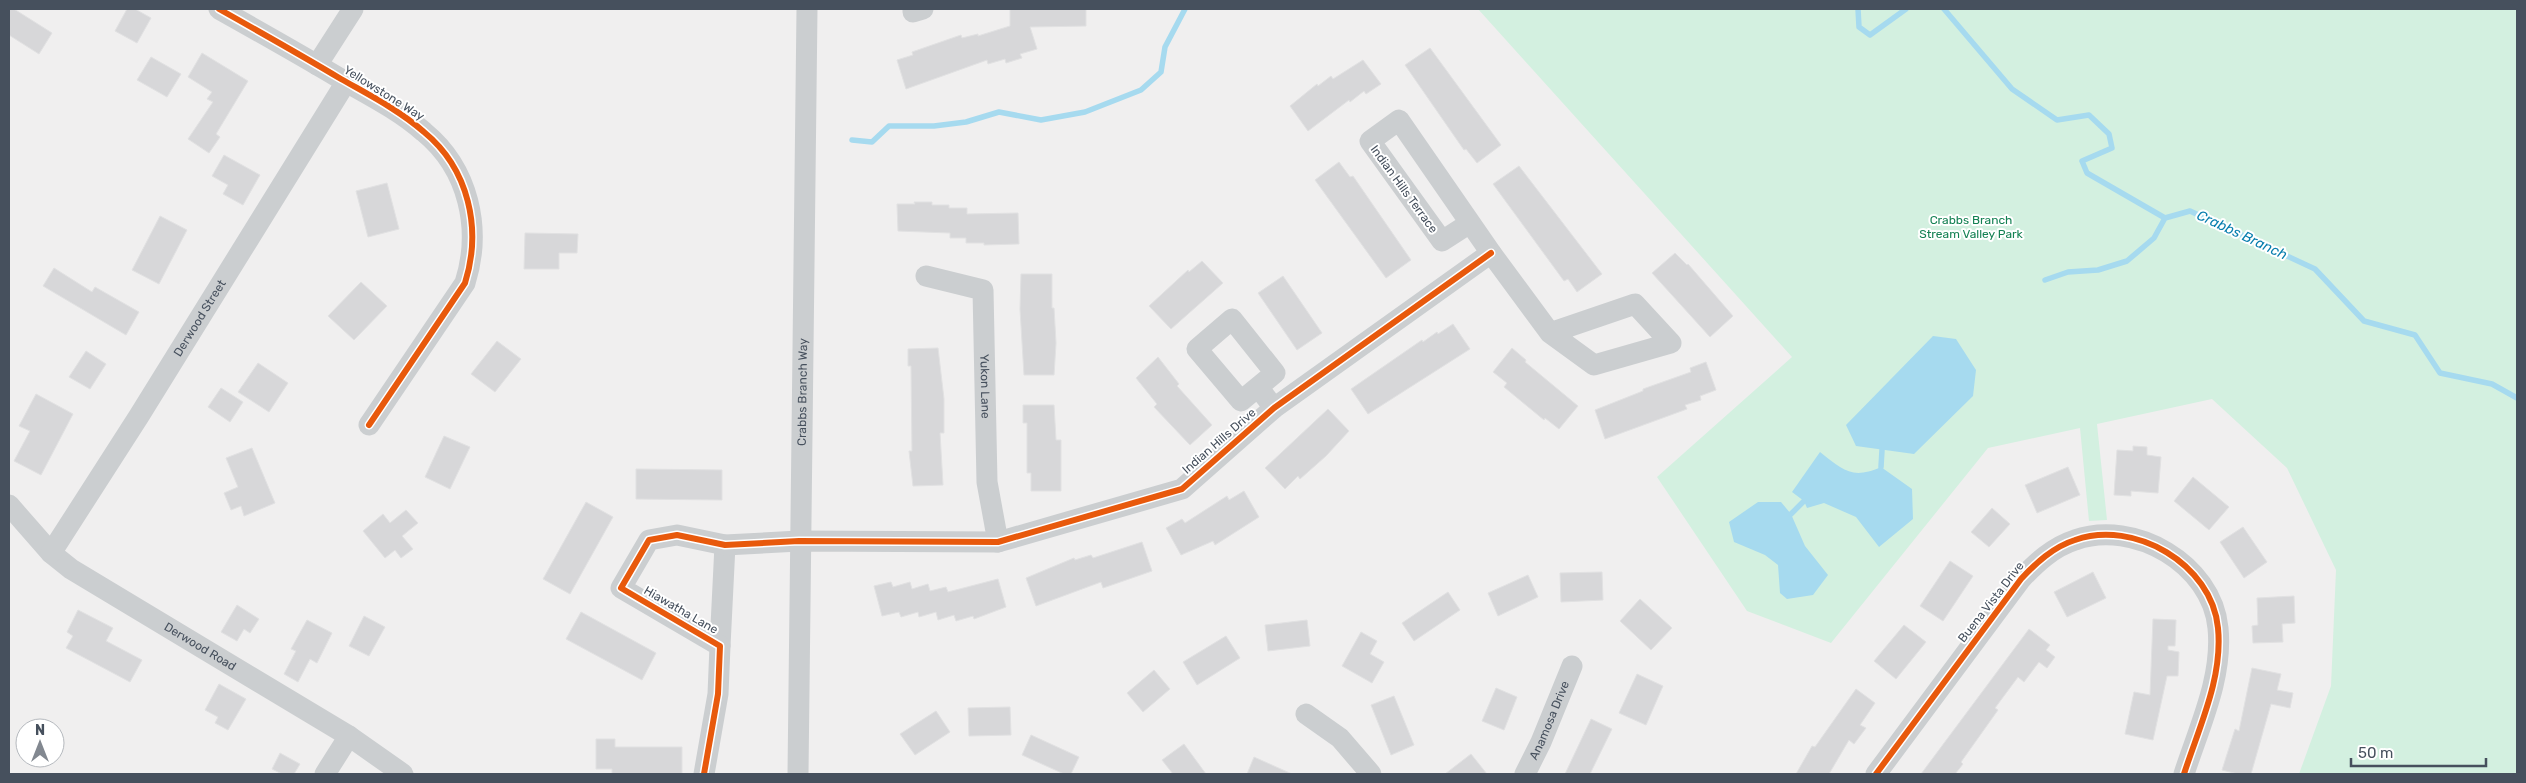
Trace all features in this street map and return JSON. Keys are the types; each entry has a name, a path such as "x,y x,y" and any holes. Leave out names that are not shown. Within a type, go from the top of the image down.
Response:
{"street":[{"name":"Yellowstone Way","path":"220,9 382,102 425,132 450,161 462,179 468,200 473,244 471,263 465,283 369,425"},
{"path":"317,65 353,9"},
{"name":"Crabbs Branch Way","path":"798,774 799,541 807,9"},
{"path":"913,9 913,12 923,9"},
{"name":"Derwood Street","path":"51,553 139,416 346,82"},
{"name":"Indian Hills Terrace","path":"1470,223 1442,242 1370,141 1399,120 1470,223 1550,333 1594,366 1671,343 1636,304 1550,333"},
{"name":"Indian Hills Drive","path":"799,541 998,542 1182,489 1274,408 1492,253"},
{"name":"Yukon Lane","path":"926,276 983,290 987,482 998,542"},
{"path":"1258,387 1274,408"},
{"name":"Derwood Road","path":"9,506 51,553 71,569 349,736 403,774"},
{"name":"Hiawatha Lane","path":"704,774 718,694 720,646 621,588 649,540 677,535 725,545 799,541"},
{"name":"Buena Vista Drive","path":"1876,774 2020,579 2042,558 2076,540 2106,535 2136,538 2165,551 2191,570 2209,597 2218,625 2220,655 2184,774"},
{"path":"720,646 725,545"},
{"name":"Anamosa Drive","path":"1525,774 1541,742 1572,666"},
{"path":"1306,714 1340,738 1371,774"},
{"path":"326,774 349,736"}],"green space":[{"name":"Crabbs Branch Stream Valley Park","path":"1478,9 2517,9 2517,774 2299,774 2331,686 2336,570 2287,468 2212,399 2097,424 2107,520 2089,521 2080,428 1988,448 1831,643 1747,611 1657,477 1792,357"}],"water":[{"path":"1933,336 1956,339 1976,370 1973,396 1914,454 1856,446 1846,425"},
{"path":"1820,452 1835,464 1855,473 1871,471 1881,467 1912,489 1913,519 1879,547 1856,517 1824,503 1807,508 1804,501 1792,492"},
{"path":"1758,502 1781,502 1791,514 1805,546 1828,575 1813,595 1787,599 1780,593 1778,565 1765,555 1734,542 1729,522"}],"building":[{"path":"9,9 14,9 52,33 39,54 9,35"},
{"path":"127,9 135,9 151,18 137,43 115,31"},
{"path":"1010,9 1086,9 1086,26 1030,27 1037,49 1020,54 1022,58 1006,63 1005,59 988,64 987,60 906,89 897,60 913,55 912,52 961,35 962,38 978,34 978,36 1010,26"},
{"path":"1430,48 1501,145 1477,163 1466,149 1464,150 1405,65"},
{"path":"202,53 248,81 216,134 220,137 209,153 188,139 213,102 207,99 212,92 188,77"},
{"path":"151,57 181,74 167,97 137,80"},
{"path":"1363,60 1381,84 1366,94 1364,91 1350,102 1349,100 1308,131 1290,106 1317,84 1318,86 1331,76 1333,79"},
{"path":"224,155 260,175 243,205 223,194 228,185 212,176"},
{"path":"1339,162 1350,177 1353,176 1411,260 1386,278 1315,180"},
{"path":"1519,166 1602,274 1577,292 1568,279 1564,281 1493,184"},
{"path":"387,183 399,229 368,237 356,191"},
{"path":"914,202 932,202 932,205 949,205 949,208 967,208 967,214 1018,213 1019,244 984,245 984,243 966,243 966,238 950,238 950,233 898,231 897,204 915,204"},
{"path":"160,216 187,230 159,284 132,270"},
{"path":"525,233 578,234 577,253 559,253 559,269 524,269"},
{"path":"1675,253 1688,264 1733,316 1710,337 1652,273"},
{"path":"1202,261 1223,283 1171,329 1149,306 1188,270 1189,272"},
{"path":"54,268 92,292 95,287 139,312 126,335 43,286"},
{"path":"1021,274 1052,274 1052,308 1054,308 1056,343 1054,375 1024,375 1020,309"},
{"path":"1283,276 1322,333 1297,350 1258,293"},
{"path":"361,282 387,306 354,340 328,316"},
{"path":"1453,324 1470,349 1368,414 1351,389 1422,340 1423,342"},
{"path":"497,341 521,359 495,392 471,374"},
{"path":"938,348 944,399 944,433 940,433 943,485 913,486 909,451 912,451 911,366 908,366 908,349"},
{"path":"1512,348 1526,360 1525,362 1578,406 1559,429 1545,418 1544,420 1504,387 1507,383 1493,372"},
{"path":"86,351 106,364 90,389 69,377"},
{"path":"1158,357 1179,384 1177,386 1212,425 1190,445 1154,407 1157,404 1136,378"},
{"path":"1706,362 1716,390 1700,396 1701,400 1685,405 1687,409 1605,439 1595,410 1643,391 1643,389 1691,372 1690,368"},
{"path":"258,363 288,383 269,412 238,392"},
{"path":"221,388 243,402 230,422 208,407"},
{"path":"36,394 73,414 41,475 14,461 30,431 19,426"},
{"path":"1023,405 1054,405 1056,440 1061,440 1061,491 1031,491 1031,473 1027,473 1027,423 1023,423"},
{"path":"1328,409 1349,431 1326,456 1300,479 1298,476 1285,489 1265,468"},
{"path":"444,436 470,447 450,489 425,477"},
{"path":"2133,446 2147,447 2147,455 2161,457 2158,493 2131,491 2131,496 2114,495 2117,450 2133,451"},
{"path":"252,448 275,503 244,516 241,506 231,510 224,493 238,487 226,458"},
{"path":"2068,467 2080,495 2037,513 2025,485"},
{"path":"636,469 722,470 722,500 636,499"},
{"path":"2193,477 2229,507 2209,530 2174,501"},
{"path":"1244,491 1259,517 1215,545 1213,541 1181,555 1166,528 1182,519 1185,523 1227,496 1229,500"},
{"path":"586,502 613,517 570,594 543,579"},
{"path":"1992,508 2010,524 1989,547 1971,532"},
{"path":"406,510 418,523 402,536 413,549 401,558 395,550 385,558 363,531 383,514 390,523"},
{"path":"2243,527 2267,562 2244,578 2220,542"},
{"path":"1142,542 1152,571 1103,588 1101,582 1036,606 1026,578 1074,558 1075,560 1091,555 1093,558"},
{"path":"1950,561 1973,576 1943,621 1920,606"},
{"path":"1602,572 1603,600 1561,602 1560,573"},
{"path":"2093,572 2106,598 2067,617 2054,592"},
{"path":"1528,575 1538,597 1498,616 1488,593"},
{"path":"998,579 1006,607 974,619 973,616 956,621 954,615 938,620 936,612 919,617 918,612 901,617 899,612 882,616 874,586 891,582 893,587 910,582 912,589 928,584 930,591 946,587 948,592"},
{"path":"1448,592 1460,610 1414,641 1402,623"},
{"path":"2294,596 2295,623 2282,624 2283,642 2253,643 2252,626 2258,625 2257,598"},
{"path":"1640,599 1672,628 1651,650 1620,621"},
{"path":"237,605 259,619 250,633 244,629 237,641 221,632"},
{"path":"78,610 113,628 106,641 142,660 130,682 66,648 73,636 67,632"},
{"path":"581,612 656,653 642,680 566,639"},
{"path":"364,616 385,627 369,656 349,646"},
{"path":"2153,619 2176,620 2175,646 2168,646 2168,650 2179,652 2178,676 2167,676 2153,740 2125,734 2134,692 2150,695"},
{"path":"307,620 332,633 317,663 310,659 298,682 284,674 296,651 291,649"},
{"path":"1307,620 1310,646 1268,651 1265,625"},
{"path":"1904,625 1926,642 1896,679 1874,661"},
{"path":"2029,629 2050,645 2046,650 2055,657 2047,668 2039,662 2024,682 2018,677 1995,708 1998,710 1961,762 1963,764 1955,774 1921,774"},
{"path":"1361,632 1377,641 1370,654 1384,662 1372,683 1342,666"},
{"path":"1226,636 1240,658 1197,685 1183,662"},
{"path":"2252,668 2281,674 2277,690 2293,693 2290,708 2271,704 2251,774 2238,774 2222,770 2235,729 2239,731"},
{"path":"1154,670 1170,689 1143,712 1127,693"},
{"path":"1637,674 1663,686 1646,725 1619,713"},
{"path":"219,684 246,699 228,730 215,723 218,717 205,710"},
{"path":"1496,688 1517,697 1504,730 1482,721"},
{"path":"1856,689 1875,703 1860,725 1866,728 1854,744 1849,740 1829,774 1796,774 1812,746 1815,747"},
{"path":"1394,696 1414,745 1391,755 1371,705"},
{"path":"1010,707 1011,735 969,736 968,708"},
{"path":"936,711 950,732 915,755 900,734"},
{"path":"1591,719 1612,729 1590,774 1565,774"},
{"path":"1031,735 1079,757 1071,774 1064,774 1022,755"},
{"path":"596,739 615,739 615,747 682,747 682,774 612,774 612,769 596,769"},
{"path":"1184,744 1206,774 1173,774 1162,760"},
{"path":"280,753 300,764 294,774 282,774 272,769"},
{"path":"1471,754 1487,774 1445,774"},
{"path":"1254,757 1292,774 1247,774"}],"waterway":[{"path":"852,140 872,142 889,126 934,126 966,122 999,112 1041,120 1085,112 1141,90 1161,72 1165,47 1185,9"},
{"name":"Crabbs Branch","path":"1858,9 1859,27 1870,35 1906,9"},
{"name":"Crabbs Branch","path":"1944,9 2012,89 2057,120 2089,115 2109,134 2112,148 2082,161 2087,173 2165,218 2190,211 2315,269 2364,321 2415,335 2440,373 2492,384 2517,398"},
{"path":"2045,280 2068,272 2098,270 2127,261 2154,238 2165,218"},
{"path":"1881,467 1882,450"},
{"path":"1791,514 1804,501"}],"cycle path":[{"path":"219,9 373,97 424,132 452,164 468,201 472,242 470,263 465,283 369,425"},
{"path":"704,774 718,694 720,646 621,588 649,540 677,535 725,545 799,541 998,542 1182,489 1274,408 1491,253"},
{"path":"1876,774 2021,579 2052,551 2075,540 2098,535 2121,536 2145,542 2166,552 2186,566 2201,584 2213,605 2218,628 2219,647 2217,665 2208,702 2184,774"}]}
